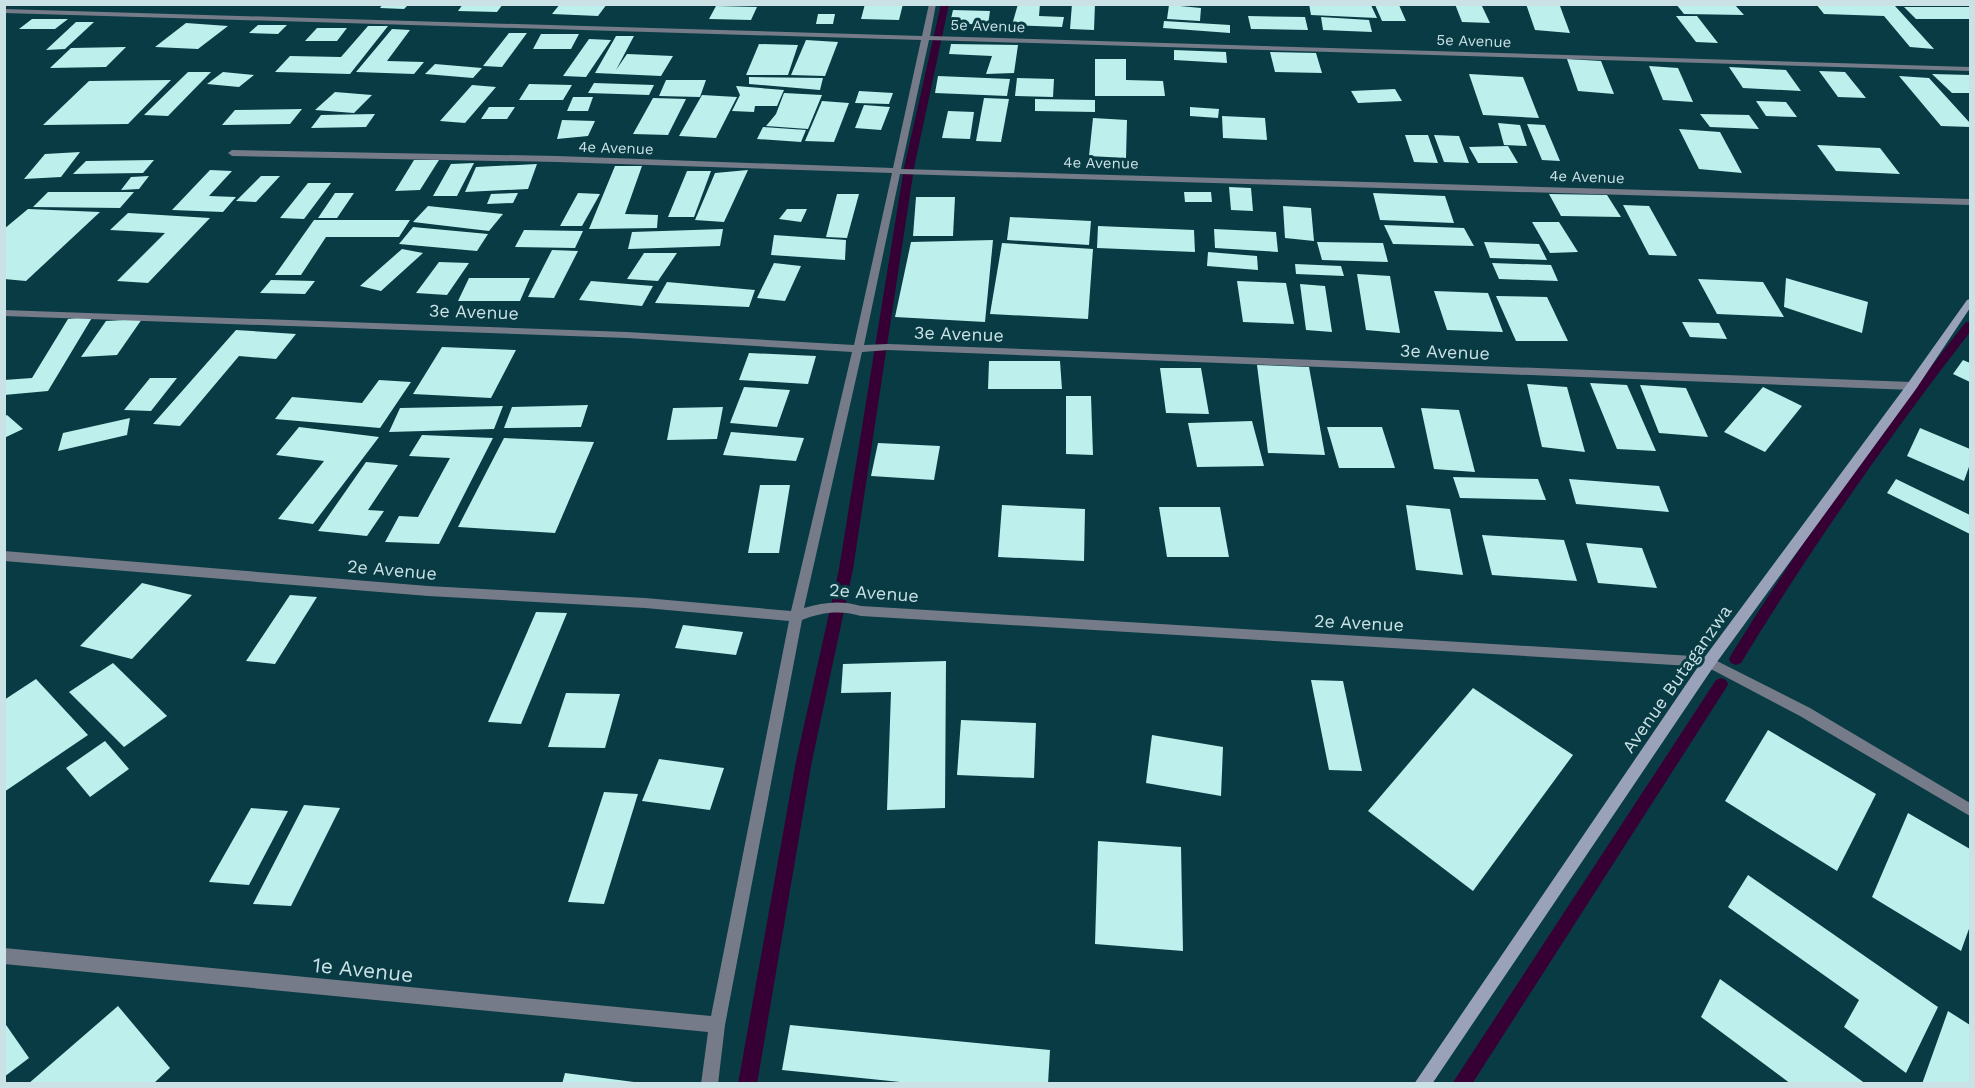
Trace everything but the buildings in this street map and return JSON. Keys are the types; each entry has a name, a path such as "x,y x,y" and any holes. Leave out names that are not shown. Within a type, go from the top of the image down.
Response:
{"street":[{"path":"709,1083 717,1025 796,617 900,171 933,4"},
{"name":"5e Avenue","path":"4,10 1971,69"},
{"name":"4e Avenue","path":"232,153 556,159 918,172 1971,202"},
{"name":"Avenue Butaganzwa","path":"1422,1083 1709,662 1971,302"},
{"name":"3e Avenue","path":"4,313 591,333 858,349 888,347 1912,386"},
{"name":"2e Avenue","path":"4,556 416,590 645,603 796,617 818,607 847,606 861,611 1709,662"},
{"path":"1709,662 1805,712 1971,810"},
{"name":"1e Avenue","path":"4,957 717,1025"}],"waterway":[{"path":"747,1084 804,761 846,569 909,168 945,4"},
{"path":"1736,659 1848,488 1970,325"},
{"path":"1461,1084 1721,684"}]}
